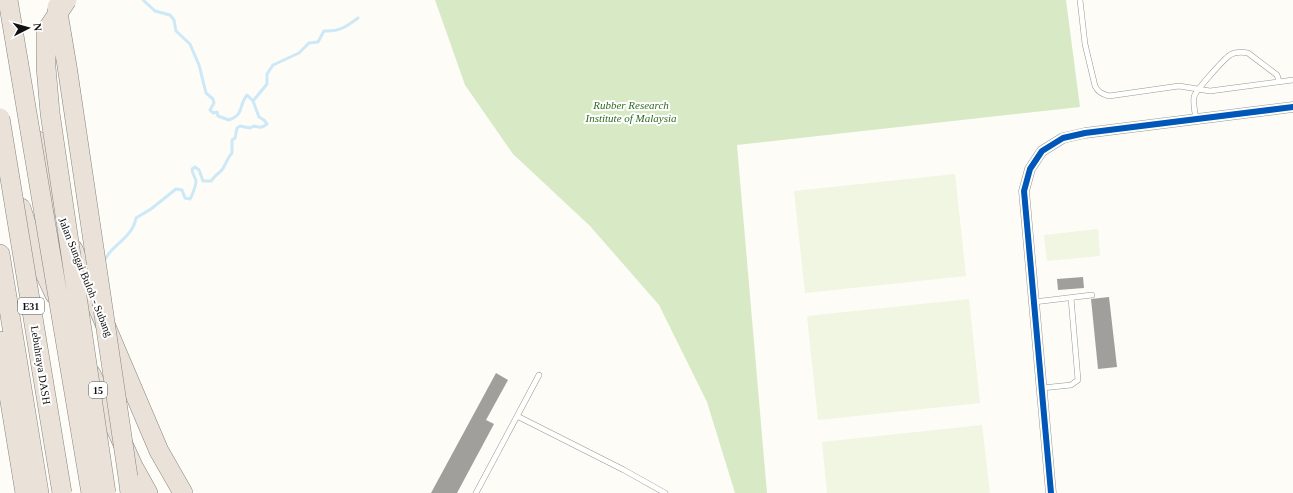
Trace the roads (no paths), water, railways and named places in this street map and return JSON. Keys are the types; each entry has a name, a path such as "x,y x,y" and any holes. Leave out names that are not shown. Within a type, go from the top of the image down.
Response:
{"highway":[{"path":"8,0 90,493"},
{"path":"56,0 130,493"},
{"path":"67,0 46,31 46,67 50,113 106,493"},
{"name":"Jalan Sungai Buloh - Subang","path":"0,7 16,71 66,234 159,451 183,493"},
{"name":"Lebuhraya DASH","path":"0,118 62,493"},
{"name":"15","path":"0,146 35,252 132,466 148,493"},
{"name":"Lebuhraya DASH","path":"0,254 39,493"},
{"path":"0,341 25,493"},
{"path":"0,409 17,493"}],"street":[{"path":"1052,493 1024,191 1030,168 1042,151 1063,138 1085,133 1293,107"}],"lane":[{"path":"1080,0 1085,44 1095,86 1098,91 1109,96 1179,86 1210,91 1293,80"},
{"path":"1196,119 1194,97 1198,90 1225,59 1231,55 1242,52 1248,53 1278,76 1280,81"},
{"path":"1034,302 1092,295"},
{"path":"1042,388 1071,385 1078,380 1071,298"},
{"path":"476,493 539,375"},
{"path":"517,416 624,470 665,493"}],"waterway":[{"path":"103,262 110,252 129,233 136,218 151,209 176,189 182,190 185,198 190,199 196,181 192,169 195,167 199,170 203,181 211,181 223,169 232,153 232,140 235,138 237,128 240,126 250,128 254,126 261,127 267,124 259,117 253,101 247,95 239,112 234,118 229,120 218,116 217,112 213,113 210,110 214,103 213,99 206,93 199,65 190,44 176,31 174,20 170,15 155,11 143,0"},
{"path":"253,101 267,84 267,74 273,65 299,53 309,43 318,42 324,31 334,31 342,28 358,18"}],"park label":[{"name":"Rubber Research Institute of Malaysia","path":"631,111"}]}
